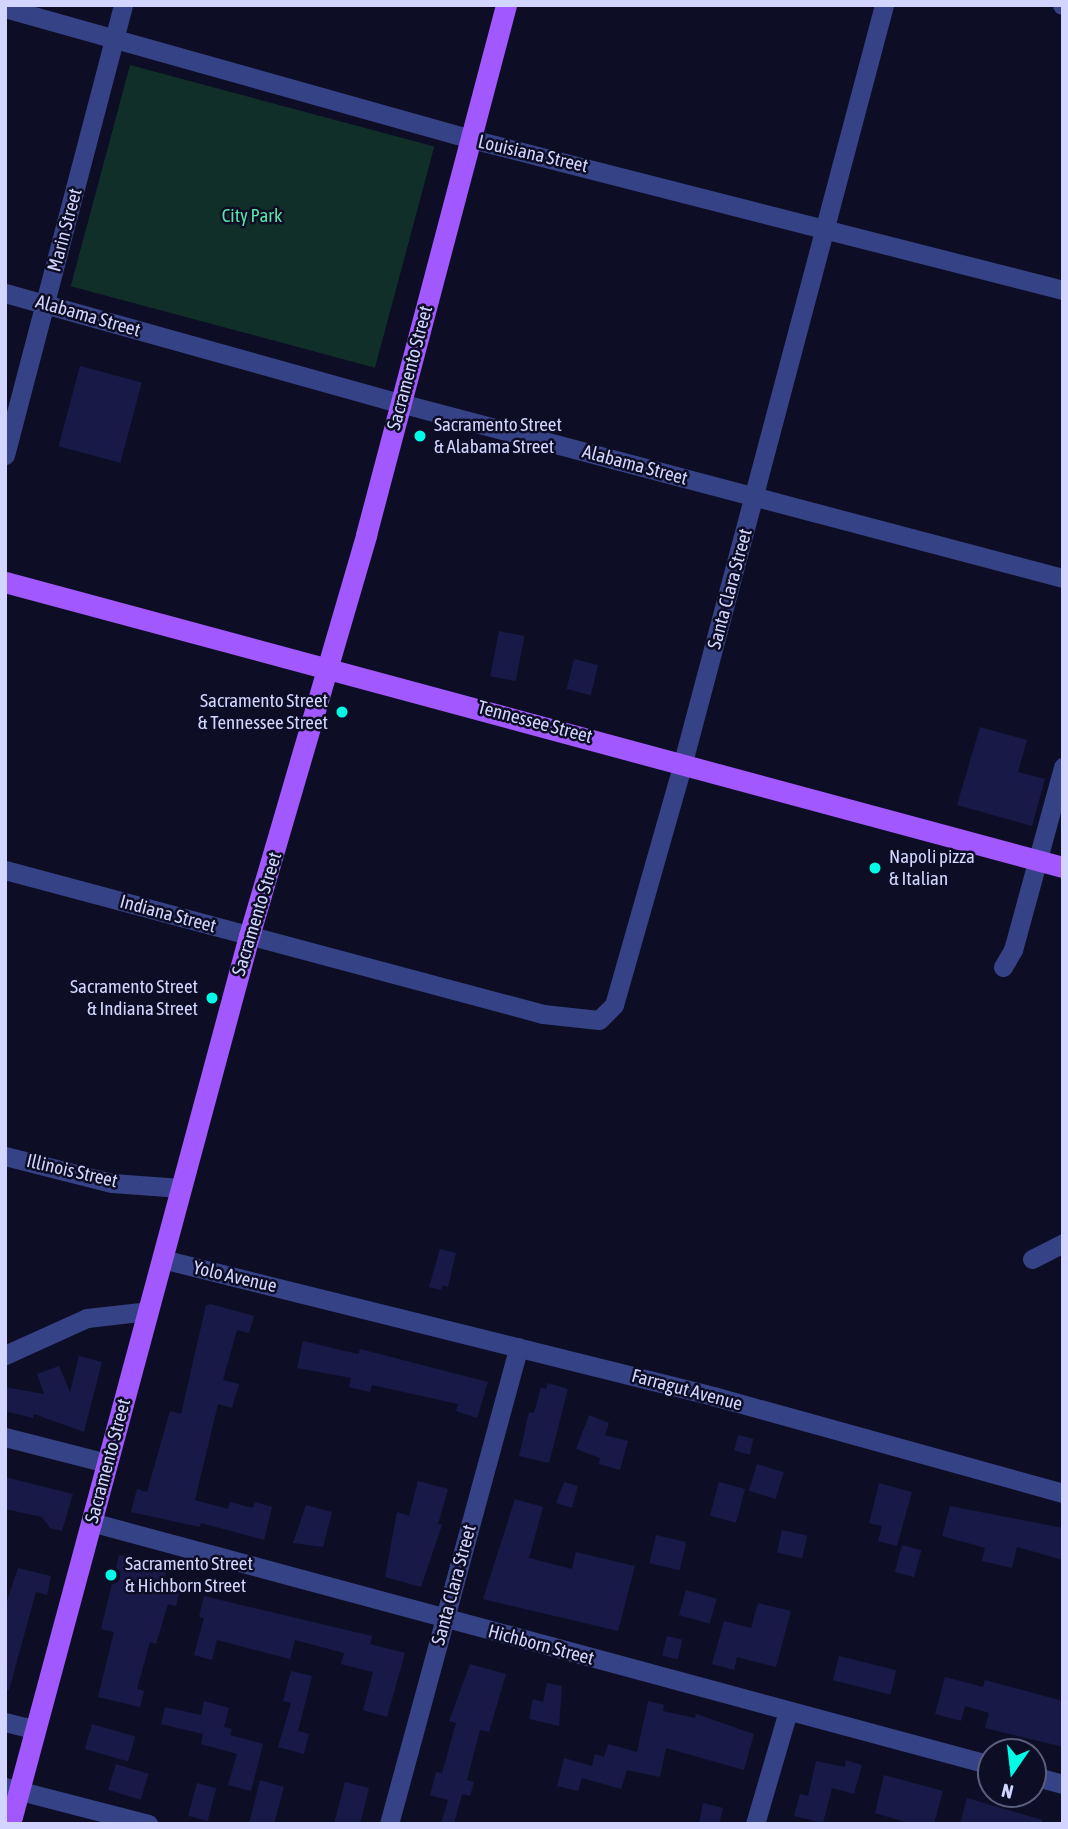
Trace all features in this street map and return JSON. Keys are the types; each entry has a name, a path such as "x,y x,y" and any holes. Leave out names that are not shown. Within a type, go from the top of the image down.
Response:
{"main road":[{"name":"Sacramento Street","path":"10,1824 12,1788 36,1730 249,936 292,802 325,668 400,404 506,5"},
{"name":"Tennessee Street","path":"5,582 683,762 1063,867"}],"street":[{"name":"Marin Street","path":"5,455 123,5"},
{"name":"Santa Clara Street","path":"452,990 554,1016 599,1020 614,1005 755,497 884,5"},
{"name":"Louisiana Street","path":"5,8 471,139 825,226 1063,290"},
{"name":"Alabama Street","path":"5,293 400,404 1063,578"},
{"path":"1003,967 1013,950 1063,766"},
{"name":"Indiana Street","path":"5,870 452,990"},
{"name":"Illinois Street","path":"5,1156 179,1197"},
{"path":"1031,1259 1063,1243"},
{"name":"Yolo Avenue","path":"162,1259 309,1294"},
{"name":"Farragut Avenue","path":"309,1294 519,1347 1063,1493"},
{"path":"5,1355 87,1318 148,1311"},
{"name":"Santa Clara Street","path":"389,1824 519,1347"},
{"path":"5,1437 107,1463"},
{"name":"Hichborn Street","path":"91,1522 977,1761"},
{"path":"755,1824 788,1711"},
{"path":"5,1722 36,1730"},
{"path":"12,1788 148,1824"}],"green space":[{"name":"City Park","path":"130,65 434,147 375,368 71,286"}],"building":[{"path":"80,366 142,383 120,463 59,446"},
{"path":"499,631 525,636 516,681 490,676"},
{"path":"574,659 598,665 591,695 567,689"},
{"path":"980,727 1027,740 1018,772 1045,779 1032,826 957,805"},
{"path":"440,1249 456,1253 448,1287 443,1285 441,1290 429,1287"},
{"path":"206,1305 254,1316 249,1333 237,1330 223,1380 239,1384 232,1408 218,1404 195,1500 228,1509 230,1502 253,1508 255,1502 272,1507 264,1540 201,1523 200,1527 131,1512 137,1489 147,1492 170,1411 181,1414"},
{"path":"303,1341 358,1354 360,1349 488,1382 477,1418 456,1411 458,1404 372,1385 370,1392 349,1387 351,1378 297,1368"},
{"path":"79,1356 102,1362 84,1432 34,1414 33,1418 5,1411 5,1387 44,1394 37,1374 59,1366 70,1392"},
{"path":"548,1383 568,1389 549,1463 519,1456 529,1412 534,1413 541,1387 546,1389"},
{"path":"589,1415 609,1423 605,1435 628,1441 620,1470 599,1464 600,1458 576,1449"},
{"path":"738,1435 754,1439 750,1454 734,1451"},
{"path":"757,1464 784,1472 776,1499 749,1491"},
{"path":"5,1477 73,1494 62,1531 50,1528 42,1517 5,1509"},
{"path":"418,1481 448,1489 438,1524 442,1525 421,1587 385,1577 397,1512 409,1516"},
{"path":"564,1482 578,1486 572,1508 556,1503"},
{"path":"719,1482 745,1489 736,1523 710,1516"},
{"path":"879,1483 912,1492 897,1546 878,1541 882,1526 869,1523"},
{"path":"515,1499 543,1507 529,1558 572,1569 576,1552 635,1566 618,1631 483,1599"},
{"path":"306,1505 332,1512 323,1547 293,1543"},
{"path":"950,1506 1063,1528 1063,1560 1017,1547 1012,1568 982,1561 985,1548 942,1536"},
{"path":"782,1530 807,1536 802,1558 777,1552"},
{"path":"656,1535 686,1542 680,1570 649,1563"},
{"path":"902,1545 921,1550 914,1577 895,1572"},
{"path":"119,1555 168,1566 164,1582 181,1586 176,1606 168,1604 156,1644 150,1642 137,1689 144,1691 140,1707 98,1697 114,1632 101,1629"},
{"path":"18,1568 51,1576 47,1595 36,1592 9,1690 5,1689 5,1607"},
{"path":"686,1590 717,1599 710,1624 679,1615"},
{"path":"204,1596 372,1636 370,1644 405,1653 387,1717 363,1710 373,1672 341,1664 344,1653 295,1640 290,1659 217,1640 212,1660 194,1655 204,1618 199,1617"},
{"path":"758,1603 791,1611 776,1667 737,1657 734,1670 712,1664 724,1621 751,1628"},
{"path":"667,1636 683,1640 678,1659 662,1655"},
{"path":"839,1656 896,1670 890,1695 833,1680"},
{"path":"470,1664 506,1674 489,1732 480,1730 467,1780 474,1782 470,1796 462,1794 454,1824 441,1824 448,1800 430,1795 436,1772 442,1773 456,1723 449,1721"},
{"path":"291,1671 312,1676 298,1731 309,1734 304,1754 278,1747 291,1703 283,1701"},
{"path":"945,1677 983,1687 985,1680 1063,1701 1063,1747 1047,1743 1047,1738 1026,1738 985,1728 989,1713 965,1706 961,1721 935,1714"},
{"path":"547,1683 562,1686 559,1726 529,1719 533,1699 543,1702"},
{"path":"204,1701 229,1708 224,1727 232,1729 230,1735 263,1744 251,1791 228,1785 237,1754 201,1744 203,1734 161,1724 165,1707 201,1715"},
{"path":"648,1701 664,1705 663,1711 695,1718 696,1714 754,1734 744,1770 666,1748 660,1777 627,1770 621,1789 582,1778 578,1791 557,1786 564,1758 592,1766 595,1754 604,1757 608,1744 637,1752"},
{"path":"92,1724 135,1736 128,1761 85,1749"},
{"path":"846,1760 862,1765 854,1794 832,1788 823,1823 794,1816 800,1794 808,1796 816,1761 845,1767"},
{"path":"116,1764 149,1774 141,1800 108,1790"},
{"path":"884,1775 943,1791 934,1824 912,1824 875,1813"},
{"path":"260,1780 284,1787 274,1824 249,1824"},
{"path":"345,1782 369,1788 360,1824 334,1824"},
{"path":"197,1783 216,1788 208,1821 188,1816"},
{"path":"967,1798 977,1801 977,1808 1001,1808 1042,1820 1042,1824 960,1824"},
{"path":"703,1803 723,1808 719,1824 699,1824"}],"place":[{"name":"Sacramento Street & Alabama Street","path":"420,436"},
{"name":"Sacramento Street & Tennessee Street","path":"342,712"},
{"name":"Napoli pizza & Italian","path":"875,868"},
{"name":"Sacramento Street & Indiana Street","path":"212,998"},
{"name":"Sacramento Street & Hichborn Street","path":"111,1575"}]}
